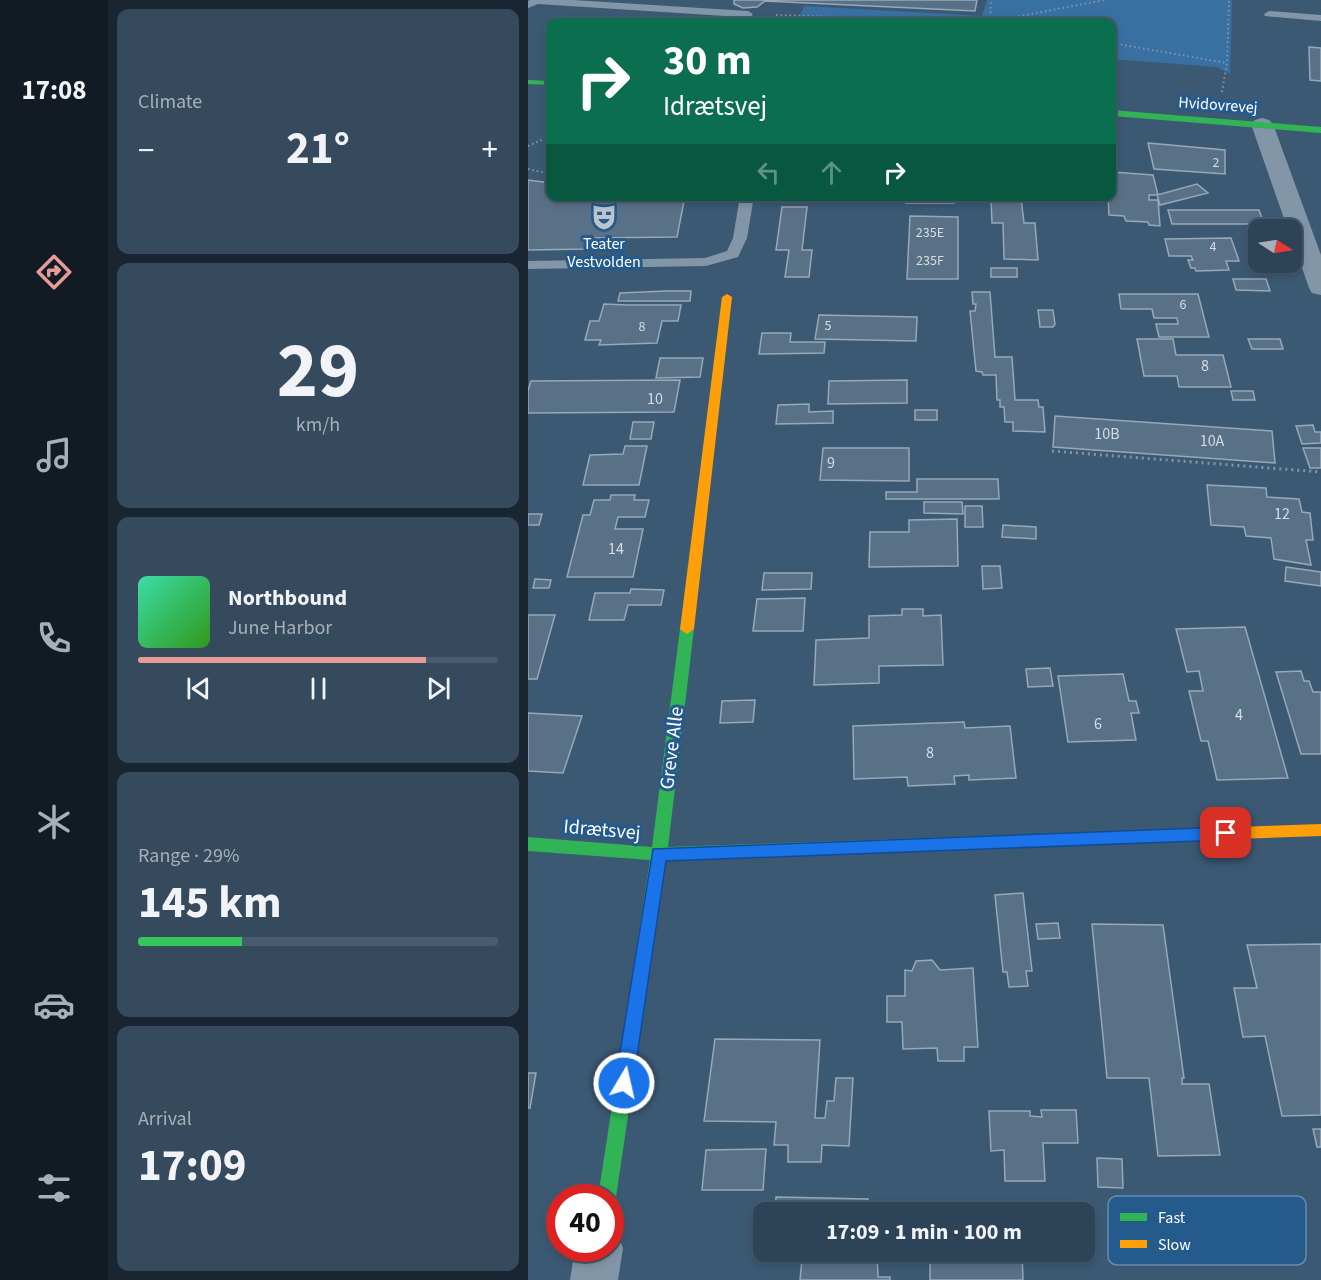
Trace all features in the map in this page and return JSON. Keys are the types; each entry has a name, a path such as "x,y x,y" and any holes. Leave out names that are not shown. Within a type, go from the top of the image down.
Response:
{"street":[{"path":"528,82 546,83"},
{"name":"Hvidovrevej","path":"1116,113 1321,130"},
{"path":"1262,124 1321,288"},
{"name":"Greve Alle","path":"608,1184 659,854 726,297"},
{"name":"Idrætsvej","path":"528,844 659,854 1321,830"},
{"path":"594,1280 597,1262"}],"lane":[{"path":"528,5 537,1 746,18"},
{"path":"1269,14 1321,18"},
{"path":"528,265 706,262 733,254 741,238 746,201"}],"path":[{"path":"990,18 991,0"},
{"path":"1011,18 1104,0"},
{"path":"1218,121 1227,63 1228,0"},
{"path":"1116,44 1227,63"},
{"path":"528,146 546,138"},
{"path":"528,170 546,173"},
{"path":"1052,451 1321,472"}],"shaded area":[{"path":"987,0 1232,0 1230,74 1217,67 1116,59 1116,18 798,18 805,6 982,16"}],"building":[{"path":"734,0 977,0 975,11 765,1 757,7 743,8 734,4"},
{"path":"1309,47 1321,48 1321,81 1310,80"},
{"path":"1148,143 1225,150 1225,174 1154,169"},
{"path":"1116,172 1153,175 1158,195 1149,195 1149,200 1158,200 1160,226 1149,225 1148,222 1126,221 1124,216 1109,215 1108,201 1116,201"},
{"name":"Teater Vestvolden","path":"528,180 546,182 546,201 684,201 677,237 590,238 586,249 528,250"},
{"path":"1197,184 1208,193 1160,205 1157,195"},
{"path":"906,201 954,201 954,203 906,203"},
{"path":"991,201 1021,201 1024,223 1035,223 1038,260 1004,259 1003,223 992,223"},
{"path":"782,207 807,207 802,250 812,250 809,277 785,277 789,250 776,250"},
{"path":"1168,210 1259,210 1262,219 1248,219 1248,224 1172,224"},
{"path":"910,216 958,217 958,279 907,279"},
{"path":"1231,238 1239,261 1226,261 1229,270 1196,271 1195,268 1191,268 1188,260 1193,260 1191,256 1169,256 1165,239"},
{"path":"991,268 1017,268 1017,277 991,277"},
{"path":"1233,279 1266,279 1270,291 1236,290"},
{"path":"691,291 690,301 618,301 620,293"},
{"path":"972,292 990,292 995,357 1012,357 1015,400 1038,400 1039,407 1043,407 1045,432 1013,431 1013,422 1005,422 1004,407 1000,407 1000,400 997,400 996,375 983,375 982,372 976,371 970,311 975,311 976,304 973,304"},
{"path":"1119,294 1198,294 1209,337 1159,337 1156,324 1178,324 1177,318 1154,318 1152,309 1121,309"},
{"path":"604,304 681,305 678,321 662,321 657,343 599,345 601,340 585,340 590,321 599,321"},
{"path":"1038,310 1053,310 1055,324 1053,327 1040,327"},
{"path":"819,315 917,317 916,341 815,339"},
{"path":"762,333 791,333 790,342 825,342 824,353 759,354"},
{"path":"1137,339 1173,339 1176,355 1223,355 1231,387 1179,387 1177,376 1144,376"},
{"path":"1248,339 1280,339 1283,349 1252,349"},
{"path":"660,358 703,358 700,377 656,378"},
{"path":"680,380 674,412 528,413 528,390 531,381"},
{"path":"907,380 907,403 828,404 829,381"},
{"path":"1231,391 1253,391 1255,400 1233,400"},
{"path":"809,404 809,412 833,411 833,423 776,424 778,405"},
{"path":"915,410 937,410 937,420 915,420"},
{"path":"1055,416 1272,431 1275,463 1053,447"},
{"path":"633,422 654,422 651,439 630,439"},
{"path":"1313,425 1315,432 1321,432 1321,443 1302,444 1296,426"},
{"path":"625,446 647,446 639,485 583,485 590,455 623,454"},
{"path":"823,448 909,448 909,481 820,480"},
{"path":"1303,448 1321,448 1321,468 1310,468"},
{"path":"917,479 998,479 999,499 886,499 886,492 917,492"},
{"path":"1207,485 1266,488 1267,497 1299,499 1302,512 1310,513 1313,540 1306,540 1311,565 1274,559 1271,538 1246,536 1244,527 1211,525"},
{"path":"611,495 635,495 634,500 649,500 645,517 618,517 615,529 643,529 633,577 567,577 583,515 590,515 594,500 610,500"},
{"path":"924,502 962,502 963,514 924,513"},
{"path":"965,506 982,506 983,527 965,527"},
{"path":"528,514 542,514 539,525 528,525"},
{"path":"957,519 958,566 869,567 870,532 909,532 909,520"},
{"path":"1003,525 1036,527 1036,539 1002,537"},
{"path":"982,566 1000,566 1002,588 983,589"},
{"path":"1286,567 1321,572 1321,586 1285,581"},
{"path":"764,573 812,573 811,589 762,590"},
{"path":"535,579 551,580 549,588 533,588"},
{"path":"631,589 664,590 661,605 628,605 624,620 589,620 595,593 630,593"},
{"path":"805,598 803,631 753,631 757,599"},
{"path":"902,609 923,609 923,616 941,615 943,665 879,666 879,683 814,685 816,640 869,638 869,616 902,615"},
{"path":"528,615 555,615 537,679 528,679"},
{"path":"1245,627 1288,778 1217,780 1208,741 1201,741 1189,691 1203,691 1199,671 1187,672 1176,629"},
{"path":"1050,668 1053,686 1028,687 1026,669"},
{"path":"1301,671 1304,681 1309,681 1313,692 1321,692 1321,754 1301,754 1276,672"},
{"path":"1123,674 1129,701 1136,701 1139,713 1131,713 1136,740 1068,742 1058,676"},
{"path":"755,700 753,722 720,723 722,701"},
{"path":"528,713 582,716 563,773 528,771"},
{"path":"964,722 965,728 1010,726 1016,778 969,780 969,775 954,776 955,784 908,786 907,777 854,779 853,726"},
{"path":"1023,893 1032,971 1026,971 1028,986 1009,987 1007,972 1003,972 995,895"},
{"path":"1058,923 1060,938 1038,939 1036,924"},
{"path":"1092,924 1163,925 1184,1078 1182,1078 1182,1084 1209,1084 1220,1155 1158,1156 1149,1078 1107,1078"},
{"path":"1321,944 1321,1115 1282,1116 1265,1036 1243,1037 1234,988 1257,988 1247,945"},
{"path":"932,960 940,970 973,968 978,1047 964,1047 964,1061 938,1061 937,1048 903,1049 902,1022 887,1022 887,996 905,996 905,970 912,971 916,961"},
{"path":"715,1039 820,1040 815,1118 825,1118 827,1101 834,1101 836,1078 853,1078 849,1146 822,1145 821,1162 788,1162 788,1145 774,1145 776,1122 704,1121"},
{"path":"528,1073 536,1073 530,1108 528,1108"},
{"path":"1041,1110 1076,1110 1078,1143 1043,1143 1045,1181 1005,1181 1004,1150 991,1151 989,1111 1030,1111 1030,1116 1042,1117"},
{"path":"1313,1129 1321,1129 1321,1147 1317,1147"},
{"path":"766,1149 763,1190 702,1190 706,1150"},
{"path":"1097,1158 1122,1159 1123,1188 1098,1187"},
{"path":"776,1197 868,1199 868,1202 776,1202"},
{"path":"802,1262 877,1262 878,1277 890,1277 890,1280 800,1280"},
{"path":"930,1262 1022,1262 1023,1280 930,1280"}],"traffic: fast":[{"path":"528,82 546,83"},
{"path":"1116,113 1321,130"},
{"path":"609,1184 659,854 687,629"},
{"path":"528,844 659,854 1209,834"}],"traffic: slow":[{"path":"687,629 727,297"},
{"path":"1209,834 1321,830"}],"place":[{"name":"Teater Vestvolden","path":"604,217"}],"route":[{"path":"624,1083 659,854 1226,833"}]}
